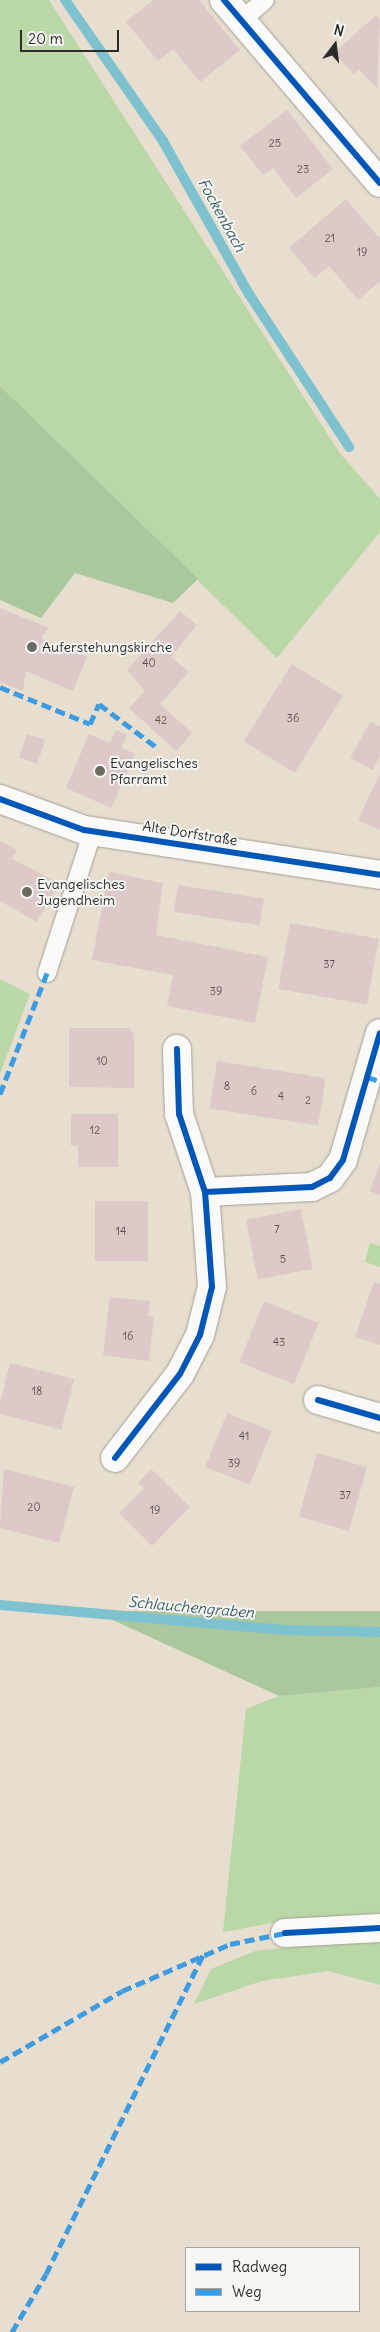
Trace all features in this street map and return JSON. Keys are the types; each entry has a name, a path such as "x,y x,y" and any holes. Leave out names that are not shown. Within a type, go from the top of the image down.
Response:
{"street":[{"path":"233,10 380,183"},
{"name":"Alte Dorfstraße","path":"0,799 36,815 93,831 380,875"},
{"path":"205,1192 323,1183 343,1160 374,1079 380,1033"},
{"path":"115,1458 180,1374 200,1335 212,1287 205,1192 179,1114 177,1049"},
{"path":"318,1400 380,1418"},
{"path":"285,1933 380,1928"}],"lane":[{"path":"233,10 265,0"},
{"path":"47,973 93,831"}],"green space":[{"path":"0,0 49,0 339,452 380,499 380,532 277,658 0,386"},
{"path":"0,386 198,579 173,603 75,573 41,618 0,600"},
{"path":"0,979 30,994 0,1074"},
{"path":"370,1243 380,1246 380,1267 365,1262"},
{"path":"93,1611 380,1611 380,1687 279,1696"},
{"path":"380,1687 380,1913 294,1919 223,1932 246,1709 279,1696"},
{"path":"380,1937 380,1985 328,1971 262,1981 194,2004 211,1969 255,1951"}],"building":[{"path":"153,0 199,0 240,50 200,82 173,49 158,61 126,22"},
{"path":"376,15 380,20 377,88 359,69 354,74 334,53"},
{"path":"287,110 333,169 296,198 273,168 263,175 240,146"},
{"path":"346,199 380,239 380,281 358,300 329,266 315,278 289,248"},
{"name":"Auferstehungskirche","path":"0,608 49,628 41,638 87,657 73,691 26,671 23,691 0,682"},
{"path":"180,611 197,625 171,657 189,672 160,704 192,733 176,751 129,708 145,691 127,670"},
{"path":"292,664 343,696 295,773 244,741"},
{"path":"370,722 380,727 380,756 373,770 350,758"},
{"name":"Evangelisches Pfarramt","path":"116,730 127,735 121,747 135,754 111,808 66,788 89,734 110,743"},
{"path":"27,734 45,740 37,764 19,758"},
{"path":"380,773 380,830 358,820"},
{"name":"Evangelisches Jugendheim","path":"0,841 17,850 12,859 59,883 37,922 0,901"},
{"path":"109,872 163,883 156,935 268,957 255,1023 167,1006 173,975 92,960"},
{"path":"178,885 264,899 260,925 174,912"},
{"path":"290,923 379,939 367,1005 278,989"},
{"path":"69,1028 130,1028 134,1035 134,1088 69,1087"},
{"path":"217,1061 326,1078 318,1126 209,1108"},
{"path":"71,1114 118,1114 118,1167 78,1167 78,1146 71,1146"},
{"path":"380,1163 380,1195 370,1191"},
{"path":"95,1201 148,1201 148,1261 95,1261"},
{"path":"301,1209 313,1269 258,1280 246,1220"},
{"path":"374,1282 380,1284 380,1345 355,1337"},
{"path":"110,1297 150,1301 148,1316 154,1317 149,1361 103,1355"},
{"path":"264,1301 319,1323 294,1384 239,1362"},
{"path":"10,1363 74,1379 61,1429 0,1414 0,1403"},
{"path":"227,1413 272,1431 250,1485 205,1467"},
{"path":"317,1453 367,1467 349,1531 299,1516"},
{"path":"4,1469 74,1487 59,1543 0,1528"},
{"path":"151,1469 190,1507 152,1546 119,1513 144,1488 138,1483"}],"waterway":[{"name":"Fockenbach","path":"65,0 163,141 249,294 349,447"},
{"name":"Schlauchengraben","path":"0,1605 285,1630 380,1632"}],"marked path":[{"path":"0,687 90,724 99,704 159,749"},
{"path":"0,1094 47,973"},
{"path":"366,1081 367,1077 380,1081"},
{"path":"0,2062 122,1991 230,1944 285,1933"},
{"path":"12,2332 46,2274 203,1955"}],"cycle path":[{"path":"224,0 380,183"},
{"path":"0,799 84,830 380,875"},
{"path":"205,1192 312,1187 330,1178 343,1160 380,1033"},
{"path":"115,1458 180,1374 200,1335 212,1287 205,1192 179,1114 177,1049"},
{"path":"318,1400 380,1418"},
{"path":"285,1933 380,1928"}],"place":[{"name":"Auferstehungskirche","path":"32,647"},
{"name":"Evangelisches Pfarramt","path":"100,771"},
{"name":"Evangelisches Jugendheim","path":"27,892"}]}
